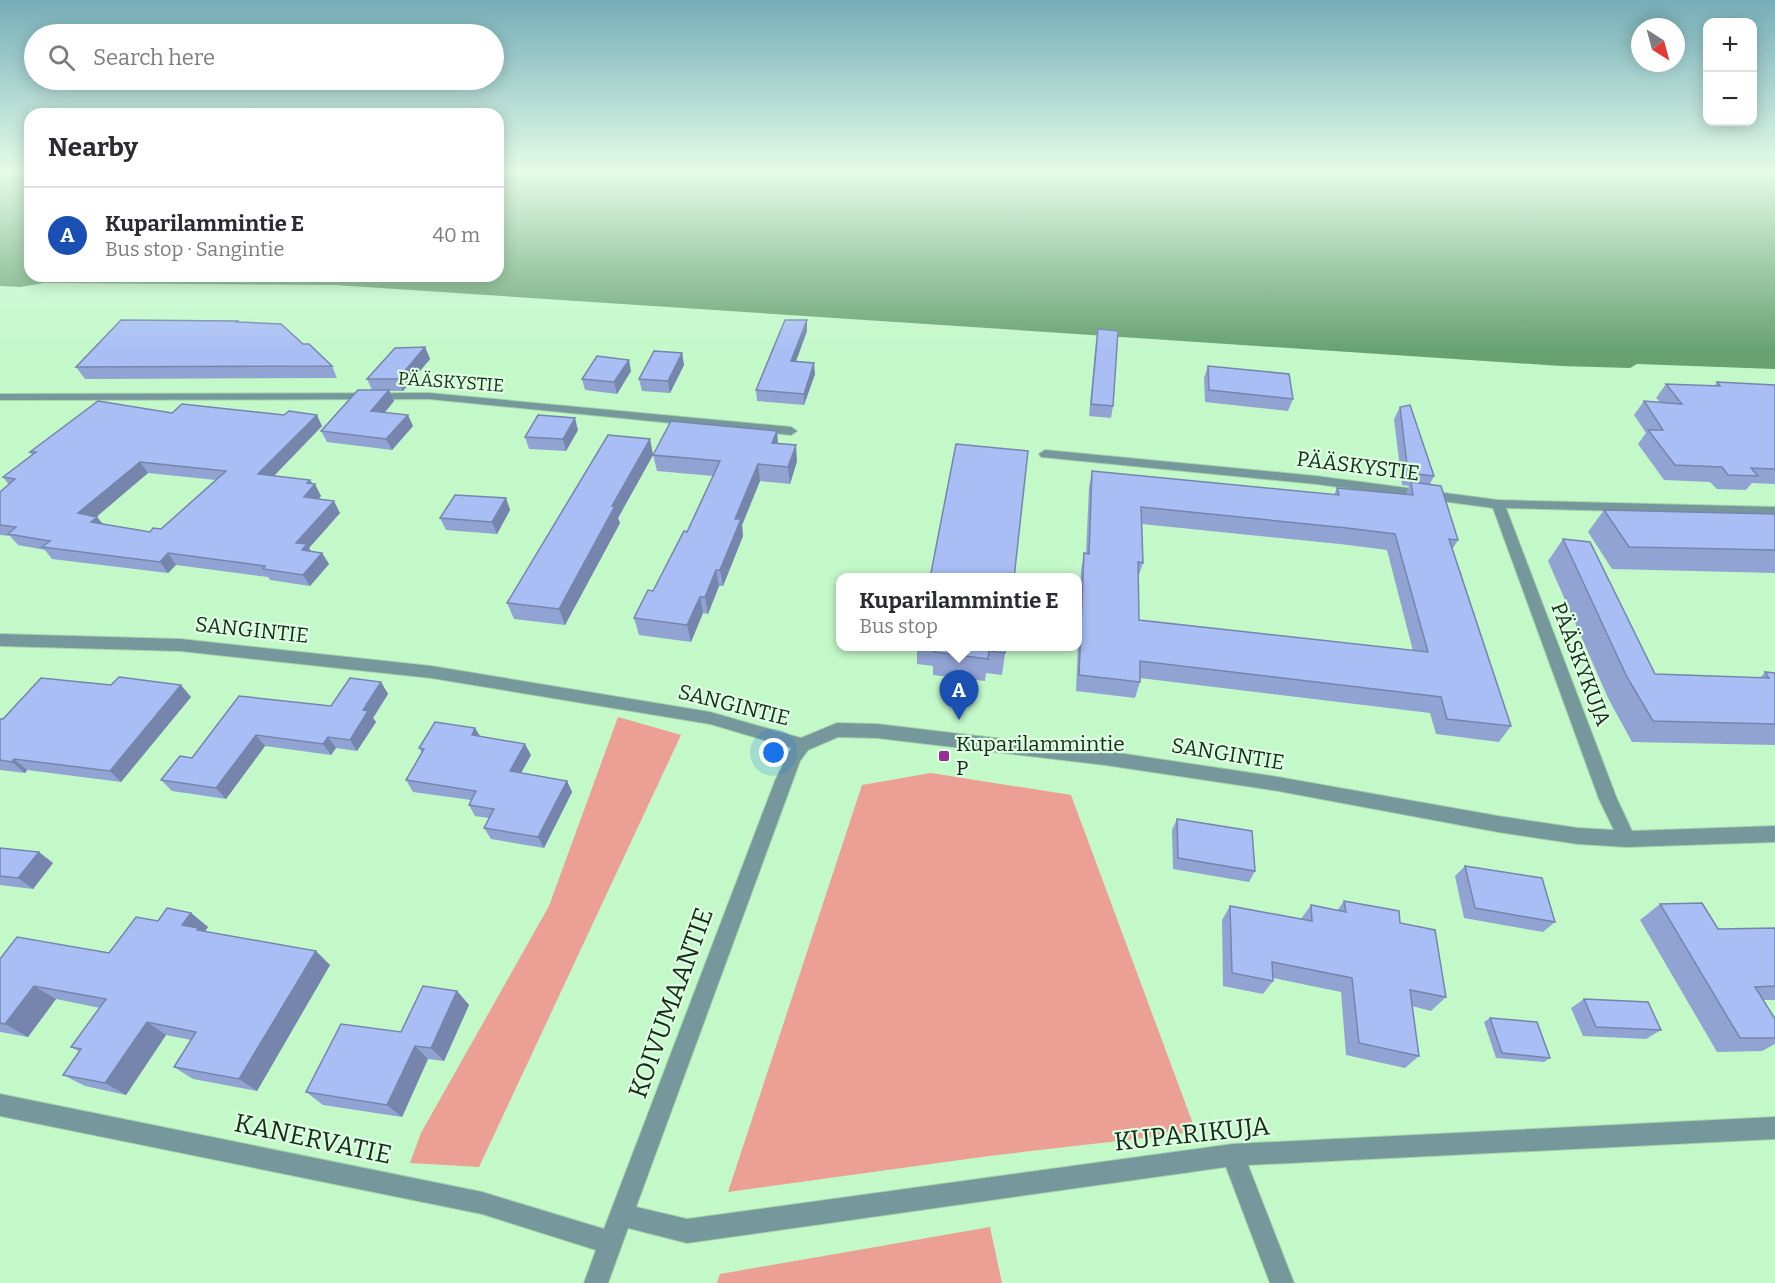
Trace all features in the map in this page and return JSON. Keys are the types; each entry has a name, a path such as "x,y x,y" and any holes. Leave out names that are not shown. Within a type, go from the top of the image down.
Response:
{"street":[{"name":"PÄÄSKYSTIE","path":"0,397 429,396 791,431"},
{"name":"PÄÄSKYSTIE","path":"1045,454 1316,480 1498,504 1775,511"},
{"name":"PÄÄSKYKUJA","path":"1498,504 1608,799 1627,839"},
{"name":"SANGINTIE","path":"0,640 180,645 431,672 710,718 802,745 837,730 877,731 1105,758 1278,784 1509,826 1578,836 1627,839 1775,834"},
{"name":"KOIVUMAANTIE","path":"596,1283 783,781 793,758 802,745"},
{"name":"KANERVATIE","path":"0,1105 482,1203 611,1243"},
{"name":"KUPARIKUJA","path":"621,1215 687,1231 1233,1155 1775,1128"},
{"path":"1233,1155 1282,1283"}],"shaded area":[{"path":"0,231 24,231 24,282 504,282 504,231 1775,231 1775,369 1637,364 1630,368 1561,366 335,285 45,283 20,287 0,286"},
{"path":"618,717 681,735 479,1167 410,1163 421,1133 549,906"},
{"path":"931,773 1071,795 1196,1132 989,1156 728,1192 862,785"},
{"path":"990,1227 1002,1283 717,1283 720,1274"}],"building":[{"path":"121,320 239,321 237,322 281,324 303,344 309,344 332,366 76,367"},
{"path":"785,320 807,320 791,361 814,363 804,394 756,390"},
{"path":"1098,329 1118,331 1113,406 1091,404"},
{"path":"425,347 398,379 367,379 395,348"},
{"path":"654,351 682,353 668,381 639,379"},
{"path":"597,356 629,360 614,382 582,379"},
{"path":"1208,366 1289,374 1293,399 1209,390"},
{"path":"1717,382 1775,385 1775,469 1751,468 1758,476 1728,475 1722,467 1675,465 1648,430 1663,430 1644,401 1682,404 1666,384 1720,386"},
{"path":"358,390 389,390 371,411 408,415 386,439 321,431"},
{"path":"98,401 172,413 182,404 284,415 289,411 317,415 258,474 310,480 307,483 315,484 304,497 334,501 296,543 307,544 302,550 322,553 303,575 263,569 265,566 168,553 160,562 42,547 50,541 8,534 16,527 0,525 0,492 15,479 3,477 36,452 30,452","holes":["140,462 226,471 161,529 153,528 150,532 91,522 97,517 78,513"]},
{"path":"1410,405 1434,476 1408,473 1400,407"},
{"path":"538,415 575,418 563,439 525,437"},
{"path":"671,421 777,431 772,443 796,445 788,467 758,464 735,519 741,519 720,570 716,570 705,597 700,597 687,625 634,618 648,590 653,591 684,531 687,532 720,461 653,455"},
{"path":"608,435 650,439 612,506 615,506 559,609 507,603"},
{"path":"956,444 1028,451 1015,573 931,573"},
{"path":"1092,471 1339,495 1337,488 1413,495 1411,482 1441,486 1458,540 1449,539 1511,726 1447,719 1441,697 1140,661 1140,682 1079,675 1080,651 1082,651 1084,553 1089,554","holes":["1141,507 1395,534 1428,652 1139,620 1138,562 1143,563"]},
{"path":"455,495 506,498 492,522 440,518"},
{"path":"1604,510 1775,514 1775,550 1629,547"},
{"path":"1563,539 1590,542 1655,674 1769,678 1765,672 1775,673 1775,724 1653,721 1627,677"},
{"path":"934,651 989,651 988,659"},
{"path":"119,677 181,685 110,771 14,759 12,762 0,760 0,719 3,719 41,678 111,685"},
{"path":"350,678 381,682 363,710 368,711 350,740 328,737 323,744 256,735 216,788 161,780 180,756 192,758 239,696 331,706"},
{"path":"435,722 475,728 472,735 525,744 510,771 567,781 538,837 484,828 494,809 469,805 476,791 406,780 424,749 419,748"},
{"path":"1177,819 1252,831 1255,871 1178,858"},
{"path":"0,848 39,852 18,878 0,876"},
{"path":"1465,866 1542,878 1555,922 1475,908"},
{"path":"1344,901 1399,911 1400,923 1435,930 1446,997 1410,990 1419,1056 1359,1043 1352,978 1272,962 1273,981 1232,973 1230,906 1312,921 1311,905 1346,912"},
{"path":"1702,903 1718,929 1775,928 1775,986 1755,987 1775,1019 1775,1038 1740,1038 1660,904"},
{"path":"167,908 191,913 182,925 198,928 197,930 316,951 239,1079 174,1067 196,1032 147,1022 105,1083 63,1075 81,1049 71,1047 106,999 34,986 5,1024 0,1023 0,959 17,937 109,953 136,917 158,921"},
{"path":"423,986 457,991 431,1048 415,1046 387,1105 306,1092 341,1024 401,1032"},
{"path":"1584,999 1648,1002 1661,1030 1596,1027"},
{"path":"1490,1018 1537,1022 1550,1058 1502,1053"}],"place":[{"name":"Kuparilammintie E","path":"959,720"},
{"name":"Kuparilammintie P","path":"944,756"}]}
